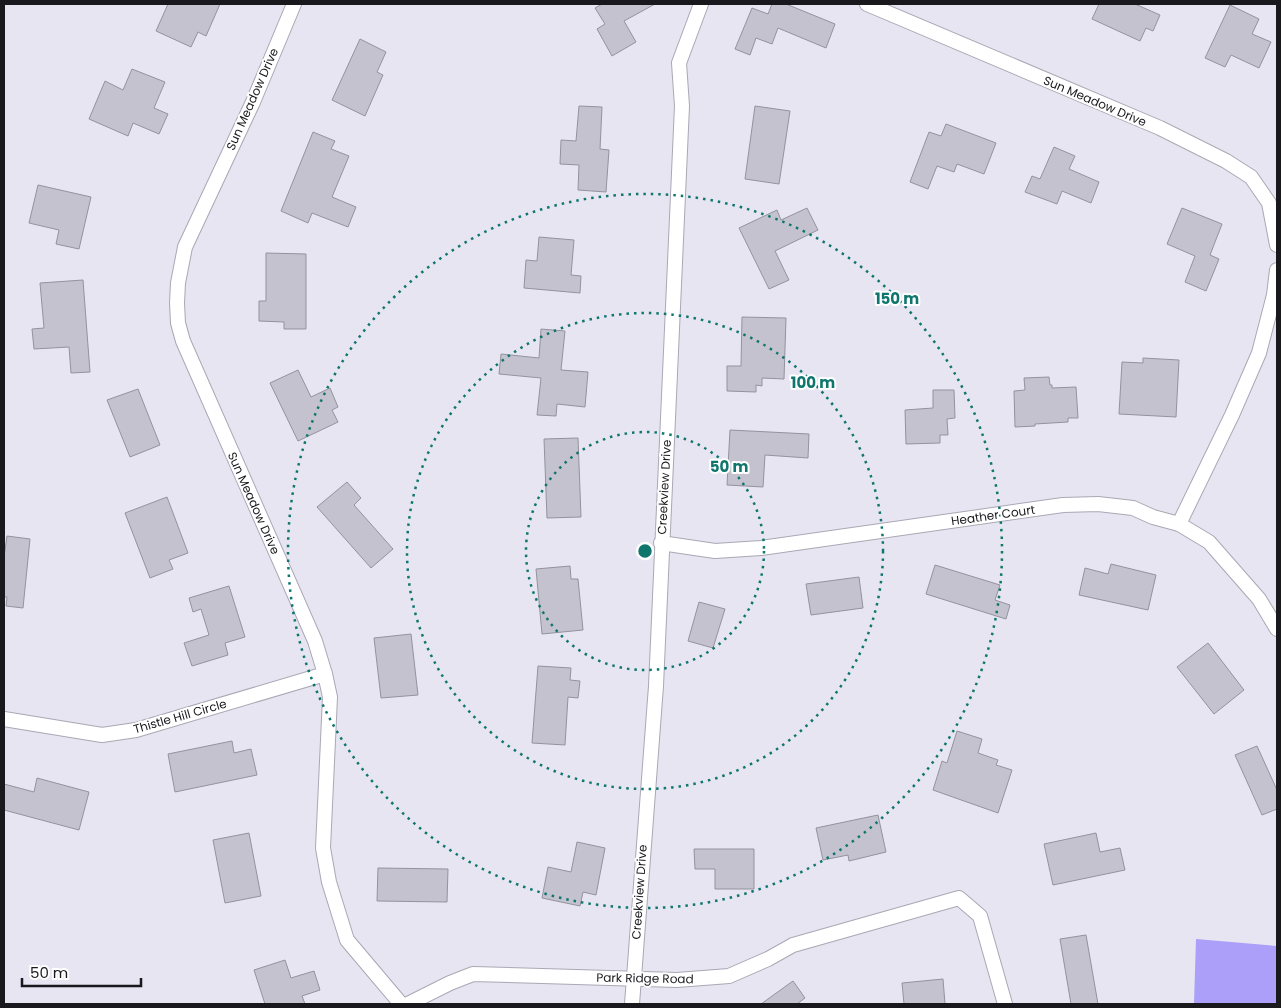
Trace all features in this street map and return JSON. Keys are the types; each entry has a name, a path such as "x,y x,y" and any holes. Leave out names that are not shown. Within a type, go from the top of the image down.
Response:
{"street":[{"name":"Sun Meadow Drive","path":"294,4 253,102 185,247 178,282 178,323 183,341 315,641 325,674 330,697 323,848 329,882 347,940 402,1004"},
{"name":"Creekview Drive","path":"632,1004 656,686 682,106 680,64 701,4"},
{"name":"Sun Meadow Drive","path":"867,4 1160,128 1226,161 1251,178 1269,203 1277,244"},
{"path":"1179,524 1232,416 1259,353 1274,295 1277,270"},
{"name":"Heather Court","path":"661,543 715,551 761,548 1063,505 1098,504 1133,508 1154,517 1179,524 1209,542 1258,599 1277,629"},
{"name":"Thistle Hill Circle","path":"4,719 102,735 136,730 325,674"},
{"name":"Park Ridge Road","path":"408,1004 473,974 678,980 729,976 768,959 793,945 959,898 980,916 1006,1004"}],"shaded area":[{"path":"1196,939 1277,946 1277,1004 1194,1004"}],"building":[{"path":"168,4 220,4 206,36 198,32 191,47 156,31"},
{"path":"602,4 655,4 624,21 636,42 612,56 597,29 605,24 595,8"},
{"path":"772,4 786,4 835,24 826,48 778,28 772,44 756,38 750,55 735,49 752,8 768,14"},
{"path":"1099,4 1135,4 1160,15 1153,31 1146,28 1140,41 1092,19"},
{"path":"1230,5 1259,19 1252,34 1271,42 1259,68 1231,55 1225,67 1205,58"},
{"path":"360,39 386,52 377,72 383,75 365,116 332,100"},
{"path":"132,69 165,82 154,108 168,114 159,134 133,123 128,136 89,119 105,81 123,90"},
{"path":"579,106 602,107 600,149 609,150 606,192 578,190 579,165 560,164 561,140 576,141"},
{"path":"755,106 790,111 779,184 745,179"},
{"path":"946,124 996,143 984,174 957,164 954,172 937,166 928,189 910,182 929,132 941,136"},
{"path":"313,132 335,141 331,149 349,156 332,197 356,207 348,227 312,213 308,223 281,211"},
{"path":"1054,147 1075,156 1069,169 1099,182 1091,203 1062,191 1057,204 1025,192 1032,176 1040,179"},
{"path":"38,185 91,197 79,249 56,244 59,230 29,223"},
{"path":"807,208 818,230 775,251 789,280 769,289 739,228 777,210 781,220"},
{"path":"1182,208 1222,224 1210,255 1219,259 1206,291 1185,282 1195,256 1167,244"},
{"path":"539,237 574,240 571,275 581,276 580,293 524,288 526,260 537,261"},
{"path":"266,253 306,254 306,329 284,329 284,322 259,321 259,301 266,301"},
{"path":"83,280 90,372 71,373 69,347 34,349 32,329 44,328 40,283"},
{"path":"742,317 786,318 784,379 762,378 762,386 756,385 756,392 727,391 727,366 741,366"},
{"path":"541,329 565,331 561,370 588,372 585,407 557,404 556,416 537,415 541,378 499,374 501,354 539,358"},
{"path":"1143,358 1179,360 1176,417 1119,414 1122,362 1143,363"},
{"path":"298,370 311,397 330,388 338,407 332,410 338,422 298,441 270,383"},
{"path":"1049,377 1052,388 1076,387 1078,418 1068,418 1068,422 1015,427 1014,391 1025,390 1024,378"},
{"path":"138,389 160,445 130,457 107,400"},
{"path":"933,390 954,390 955,418 947,419 948,435 940,435 940,443 906,444 905,410 933,408"},
{"path":"730,430 809,434 808,458 765,455 763,487 727,485"},
{"path":"578,438 581,517 547,518 544,439"},
{"path":"347,482 361,498 354,505 393,549 371,568 317,507"},
{"path":"167,497 188,553 169,560 173,569 150,578 125,513"},
{"path":"7,536 30,539 23,608 6,606 7,597 4,597 4,557"},
{"path":"1111,564 1156,575 1148,610 1079,595 1085,568 1108,574"},
{"path":"935,565 1000,585 995,600 1010,605 1006,619 926,594"},
{"path":"570,566 571,579 578,579 583,630 542,634 536,569"},
{"path":"859,577 863,608 811,615 806,584"},
{"path":"229,586 245,637 225,643 228,655 192,666 184,643 209,635 201,609 193,612 189,598"},
{"path":"699,602 725,609 713,648 688,641"},
{"path":"411,634 418,695 381,698 374,638"},
{"path":"1208,643 1244,690 1214,714 1177,667"},
{"path":"538,666 571,668 570,680 580,681 578,698 568,697 565,745 532,743"},
{"path":"957,731 982,739 978,753 998,760 996,765 1012,770 998,813 933,790 942,761 947,763"},
{"path":"232,741 234,753 251,749 257,775 175,792 168,754"},
{"path":"1257,746 1277,790 1277,809 1262,815 1235,755"},
{"path":"37,778 89,792 79,830 4,810 4,784 34,792"},
{"path":"878,815 886,852 849,861 848,855 823,860 816,828"},
{"path":"249,833 261,896 225,903 213,840"},
{"path":"1096,833 1100,852 1120,848 1125,870 1053,885 1044,844"},
{"path":"577,842 605,848 596,895 583,892 580,906 542,898 548,867 571,872"},
{"path":"694,849 754,849 754,889 715,889 715,869 695,869"},
{"path":"378,868 448,869 447,902 377,901"},
{"path":"1086,935 1098,1004 1071,1004 1060,939"},
{"path":"285,960 291,978 314,971 320,990 302,996 305,1004 265,1004 254,970"},
{"path":"943,979 945,1004 904,1004 902,983"},
{"path":"793,981 805,998 797,1004 761,1004"}]}
